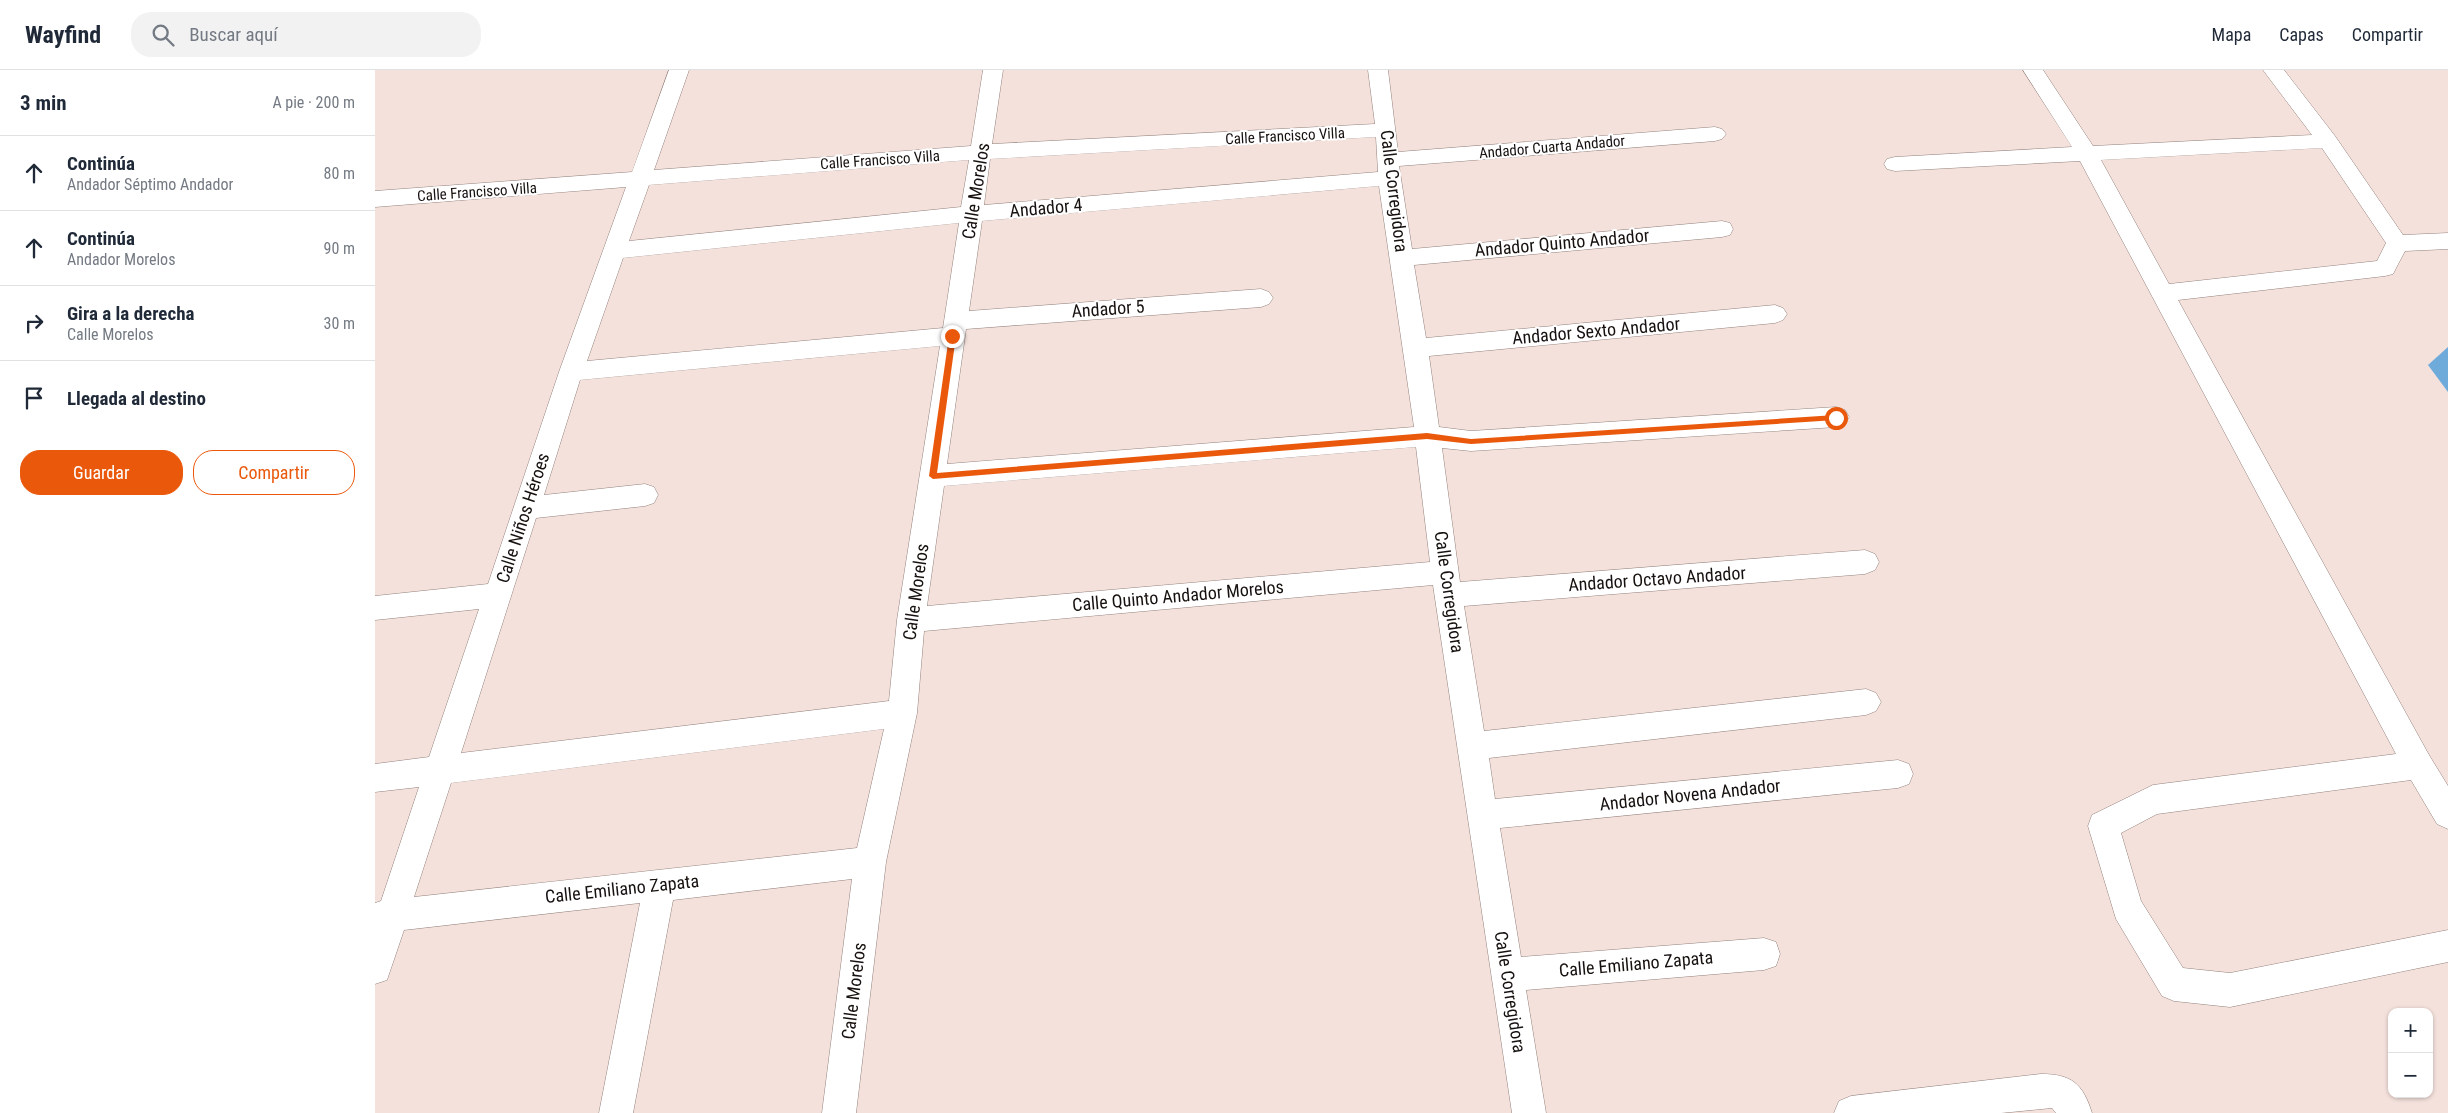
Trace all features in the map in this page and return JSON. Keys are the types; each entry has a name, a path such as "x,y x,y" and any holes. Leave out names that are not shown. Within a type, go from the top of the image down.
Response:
{"street":[{"name":"Calle Niños Héroes","path":"375,968 384,916 440,770 571,372 679,70"},
{"name":"Calle Morelos","path":"839,1113 870,862 902,713 911,620 953,328 983,152 993,70"},
{"name":"Calle Corregidora","path":"1378,70 1389,169 1416,348 1447,583 1529,1113"},
{"path":"2033,70 2087,154 2418,765 2448,814"},
{"path":"2273,70 2328,141 2397,243"},
{"name":"Calle Francisco Villa","path":"375,200 983,152 1386,130"},
{"name":"Andador Cuarta Andador","path":"1389,169 1715,134"},
{"path":"1895,164 2328,141"},
{"name":"Andador 4","path":"613,251 1389,169"},
{"name":"Andador Quinto Andador","path":"1402,258 1722,229"},
{"path":"2397,243 2448,241"},
{"path":"2162,293 2385,268 2397,243"},
{"name":"Andador 5","path":"571,372 953,328 1261,298"},
{"name":"Andador Sexto Andador","path":"1416,348 1775,314"},
{"path":"933,476 1427,436 1471,442 1836,418"},
{"path":"527,508 645,496"},
{"name":"Andador Octavo Andador","path":"1447,583 1865,562"},
{"name":"Calle Quinto Andador Morelos","path":"911,620 1447,583"},
{"path":"375,608 498,595"},
{"path":"1472,746 1865,702"},
{"path":"375,778 902,713"},
{"path":"2418,765 2153,800 2103,826 2127,908 2174,984 2230,990 2448,946"},
{"name":"Andador Novena Andador","path":"1483,815 1898,774"},
{"name":"Calle Emiliano Zapata","path":"384,916 870,862"},
{"path":"617,1113 660,884"},
{"name":"Calle Emiliano Zapata","path":"1508,975 1763,954"},
{"path":"1851,1113 2031,1092 2059,1091 2072,1104 2075,1113"}],"route":[{"path":"952,336 933,476 1427,436 1471,442 1836,418"}]}
